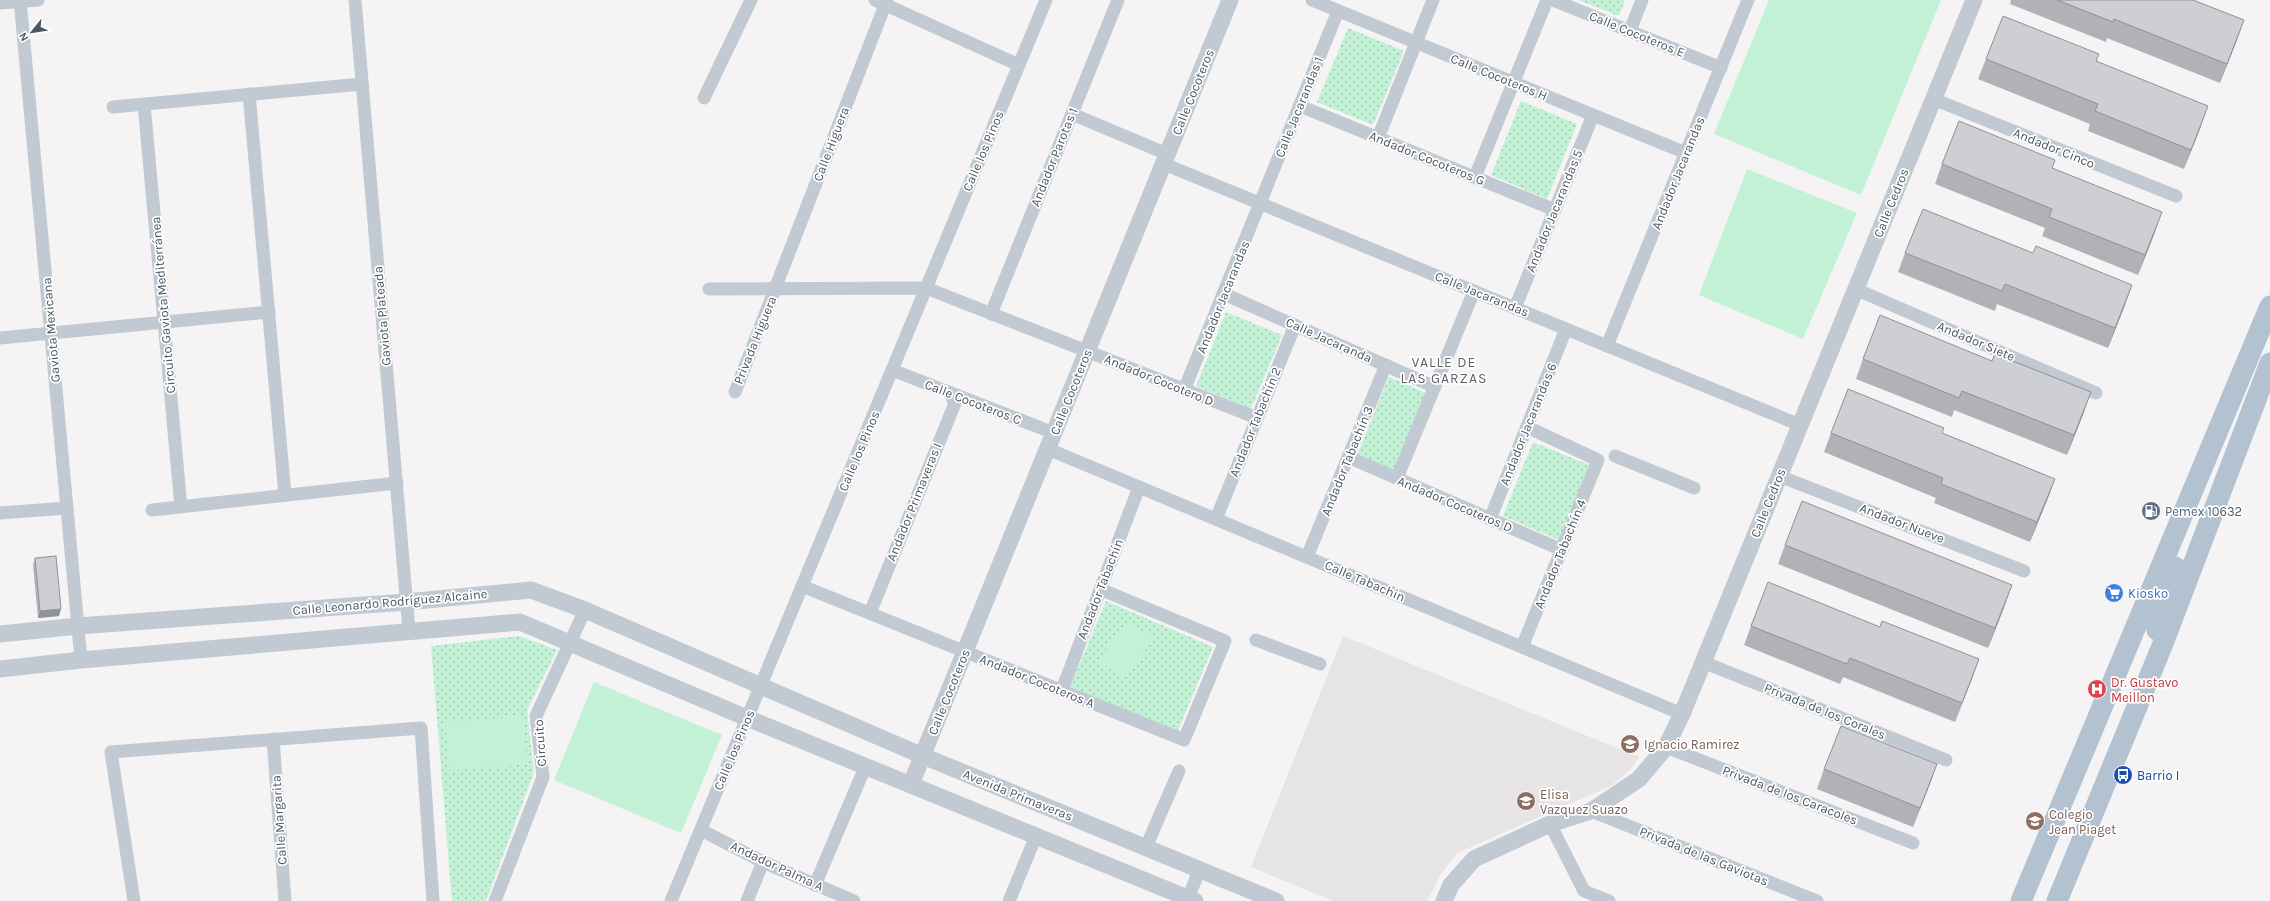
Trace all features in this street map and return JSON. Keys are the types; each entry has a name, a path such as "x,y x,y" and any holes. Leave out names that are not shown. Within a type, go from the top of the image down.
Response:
{"main road":[{"path":"2021,901 2270,306"},
{"path":"2059,900 2162,646 2270,363"},
{"path":"2162,646 2156,624 2186,540 2180,520"}],"street":[{"path":"0,3 38,0"},
{"name":"Gaviota Plateada","path":"355,0 409,631"},
{"path":"704,98 751,0"},
{"name":"Calle los Pinos","path":"671,901 1046,0"},
{"name":"Andador Parotas 1","path":"991,314 1118,0"},
{"name":"Calle Cocoteros","path":"911,784 1230,0"},
{"name":"Calle Cocoteros H","path":"1312,0 1686,153"},
{"path":"1378,138 1434,0"},
{"path":"1475,177 1547,0"},
{"name":"Calle Cocoteros E","path":"1553,0 1721,68"},
{"path":"1630,31 1642,0"},
{"name":"Andador Jacarandas","path":"1607,346 1748,0"},
{"name":"Calle Cedros","path":"1444,901 1451,885 1474,859 1550,824 1591,811 1639,779 1666,747 1682,714 1974,0"},
{"name":"Gaviota Mexicana","path":"20,1 81,660"},
{"path":"882,2 1019,65"},
{"name":"Calle Higuera","path":"776,288 882,2"},
{"name":"Calle Jacarandas 1","path":"1261,203 1338,11"},
{"path":"113,107 362,84"},
{"path":"249,94 285,495"},
{"name":"Andador Cinco","path":"1933,99 2176,196"},
{"name":"Circuito Gaviota Mediterránea","path":"144,104 181,507"},
{"name":"Andador Cocoteros G","path":"1300,106 1554,210"},
{"name":"Calle Jacarandas","path":"1072,114 1261,203 1800,425"},
{"name":"Andador Jacarandas 5","path":"1515,308 1593,115"},
{"name":"Andador Jacarandas","path":"1184,390 1261,203"},
{"name":"Privada Higuera","path":"735,392 776,288"},
{"path":"709,289 926,288"},
{"name":"Andador Cocotero D","path":"926,288 1257,418"},
{"name":"Andador Siete","path":"1855,289 2096,393"},
{"path":"1397,478 1474,291"},
{"name":"Calle Jacaranda","path":"1224,294 1435,387"},
{"path":"0,338 269,312"},
{"name":"Andador Tabachín 2","path":"1216,519 1295,325"},
{"name":"Andador Jacarandas 6","path":"1490,519 1566,329"},
{"name":"Andador Tabachín 3","path":"1307,557 1386,365"},
{"name":"Calle Cocoteros C","path":"892,370 1054,433"},
{"name":"Andador Primaveras I","path":"870,613 955,403 949,392"},
{"name":"Andador Tabachín 4","path":"1522,647 1598,460 1527,427"},
{"name":"Calle Tabachin","path":"1048,449 1682,714"},
{"path":"1615,456 1694,488"},
{"name":"Andador Cocoteros D","path":"1348,457 1562,550"},
{"name":"Andador Nueve","path":"1779,476 2024,571"},
{"path":"152,510 397,483"},
{"name":"Andador Tabachín","path":"1062,690 1139,487"},
{"path":"0,513 67,508"},
{"name":"Andador Cocoteros A","path":"802,586 1184,740 1225,640 1100,589"},
{"name":"Calle Leonardo Rodríguez Alcaine","path":"0,634 78,626 406,602 531,590 585,610 760,686"},
{"name":"Circuito","path":"495,901 543,777 536,716 585,610"},
{"path":"0,669 81,660 520,622 748,718 866,765 1190,900 1199,871"},
{"path":"1256,640 1320,664"},
{"name":"Privada de los Corales","path":"1703,662 1946,760"},
{"name":"Avenida Primaveras","path":"760,686 923,756 1146,847 1199,871 1276,901"},
{"path":"134,901 111,752 421,728 433,901"},
{"name":"Calle Margarita","path":"273,739 285,901"},
{"name":"Privada de los Caracoles","path":"1666,747 1913,843"},
{"path":"815,885 866,765"},
{"path":"1146,847 1179,771"},
{"name":"Privada de las Gaviotas","path":"1591,811 1817,901"},
{"path":"1550,824 1584,891 1609,901"},
{"name":"Andador Palma A","path":"701,830 763,862 854,901"},
{"path":"1009,901 1036,836"},
{"path":"746,901 763,862"}],"shaded area":[{"path":"1343,636 1639,757 1631,769 1611,786 1457,853 1441,874 1427,901 1333,901 1251,867"}],"green space":[{"path":"1578,0 1625,0 1619,16"},
{"path":"1769,0 1941,0 1861,195 1714,134"},
{"path":"1348,28 1404,51 1373,125 1317,102"},
{"path":"1521,101 1577,124 1547,199 1491,175"},
{"path":"1747,169 1857,213 1803,339 1699,295"},
{"path":"1226,312 1282,335 1251,409 1196,386"},
{"path":"1389,377 1426,393 1394,472 1357,456"},
{"path":"1533,442 1589,465 1559,540 1503,516"},
{"path":"1106,601 1213,647 1177,733 1070,687"},
{"path":"1128,620 1154,639 1124,679 1098,661"},
{"path":"519,636 557,650 527,710 534,772 486,901 452,901 431,646"},
{"path":"594,682 722,735 681,833 554,780"},
{"path":"523,716 527,764 450,771 445,722"}],"building":[{"path":"2057,0 2193,0 2244,20 2227,64 2114,19 2113,22"},
{"path":"2003,16 2099,54 2096,61 2208,106 2191,150 2095,111 2098,104 1986,59"},
{"path":"1959,121 2055,160 2052,168 2162,212 2145,255 2049,217 2052,209 1942,164"},
{"path":"1923,209 2033,253 2036,246 2132,285 2115,328 2005,284 2002,291 1905,253"},
{"path":"1880,315 1992,361 1995,354 2091,392 2074,435 1962,391 1959,398 1863,359"},
{"path":"1848,389 1944,428 1942,433 2055,479 2037,522 1941,484 1943,478 1831,433"},
{"path":"1802,501 2012,585 1995,628 1785,545"},
{"path":"56,556 61,609 40,611 35,558"},
{"path":"1768,582 1880,627 1882,621 1979,659 1962,703 1850,658 1847,664 1751,626"},
{"path":"1841,726 1937,764 1920,808 1824,769"}],"place":[{"name":"Pemex 10632","path":"2151,511"},
{"name":"Kiosko","path":"2114,593"},
{"name":"Dr. Gustavo Meillon","path":"2097,689"},
{"name":"Ignacio Ramirez","path":"1630,744"},
{"name":"Barrio I","path":"2123,775"},
{"name":"Elisa Vazquez Suazo","path":"1526,801"},
{"name":"Colegio Jean Piaget","path":"2035,821"}],"district":[{"name":"VALLE DE LAS GARZAS","path":"1444,370"}]}
